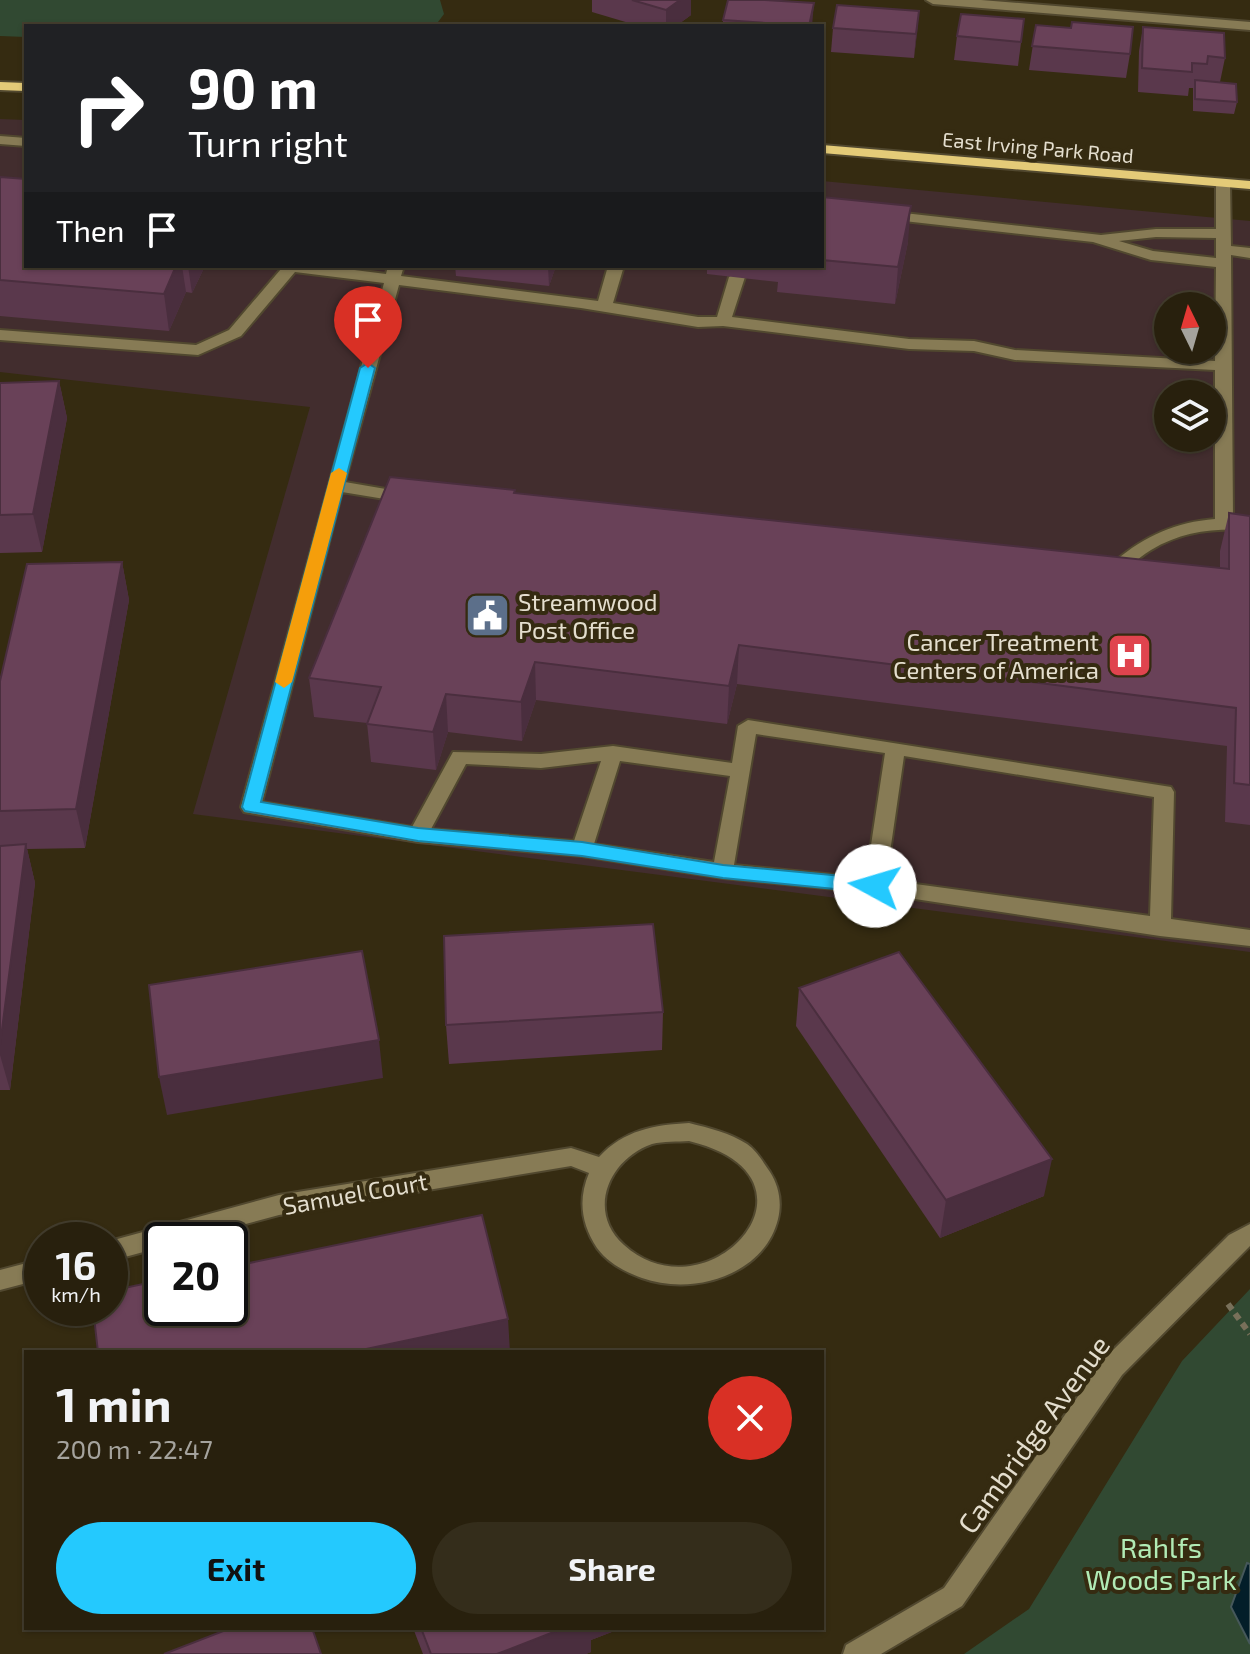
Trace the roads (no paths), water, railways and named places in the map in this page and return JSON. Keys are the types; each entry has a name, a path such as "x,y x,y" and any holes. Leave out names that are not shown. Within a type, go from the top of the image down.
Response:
{"main road":[{"path":"0,86 24,87"},
{"name":"East Irving Park Road","path":"824,149 1250,185"}],"street":[{"path":"933,0 1250,26"},
{"path":"0,140 24,142"},
{"path":"1223,183 1224,522"},
{"path":"869,214 1095,238 1156,233 1250,253"},
{"path":"1095,238 1151,255 1223,249"},
{"path":"0,335 198,350 235,333 287,268"},
{"path":"306,268 394,273 448,285 698,322 723,321 909,344 974,346 1015,355 1224,366"},
{"path":"448,285 455,268"},
{"path":"604,307 615,268"},
{"path":"394,273 251,807 418,835 582,849 723,871 875,886 1160,928 1250,938"},
{"path":"723,321 737,277"},
{"path":"335,486 429,501"},
{"path":"1092,573 1117,569 1132,554 1173,530 1224,522 1250,525"},
{"path":"723,871 748,726 1164,792 1160,928"},
{"path":"875,886 895,748"},
{"path":"418,835 460,757 541,761 613,753 739,771"},
{"path":"582,849 613,753"},
{"path":"689,1132 721,1141 748,1158 765,1183 770,1210 760,1238 738,1261 707,1274 671,1277 638,1268 610,1248 594,1222 591,1194 603,1168 625,1147 655,1134 689,1132"},
{"name":"Samuel Court","path":"128,1246 295,1203 571,1157 603,1168"},
{"name":"Cambridge Avenue","path":"856,1654 953,1597 1113,1367 1237,1242 1250,1234"},
{"path":"0,1280 24,1274"}],"water":[{"path":"1247,1563 1250,1564 1250,1644 1231,1607"}],"place":[{"name":"Streamwood Post Office","path":"487,615"},
{"name":"Cancer Treatment Centers of America","path":"1130,655"}],"park label":[{"name":"Rahlfs Woods Park","path":"1161,1563"}]}
